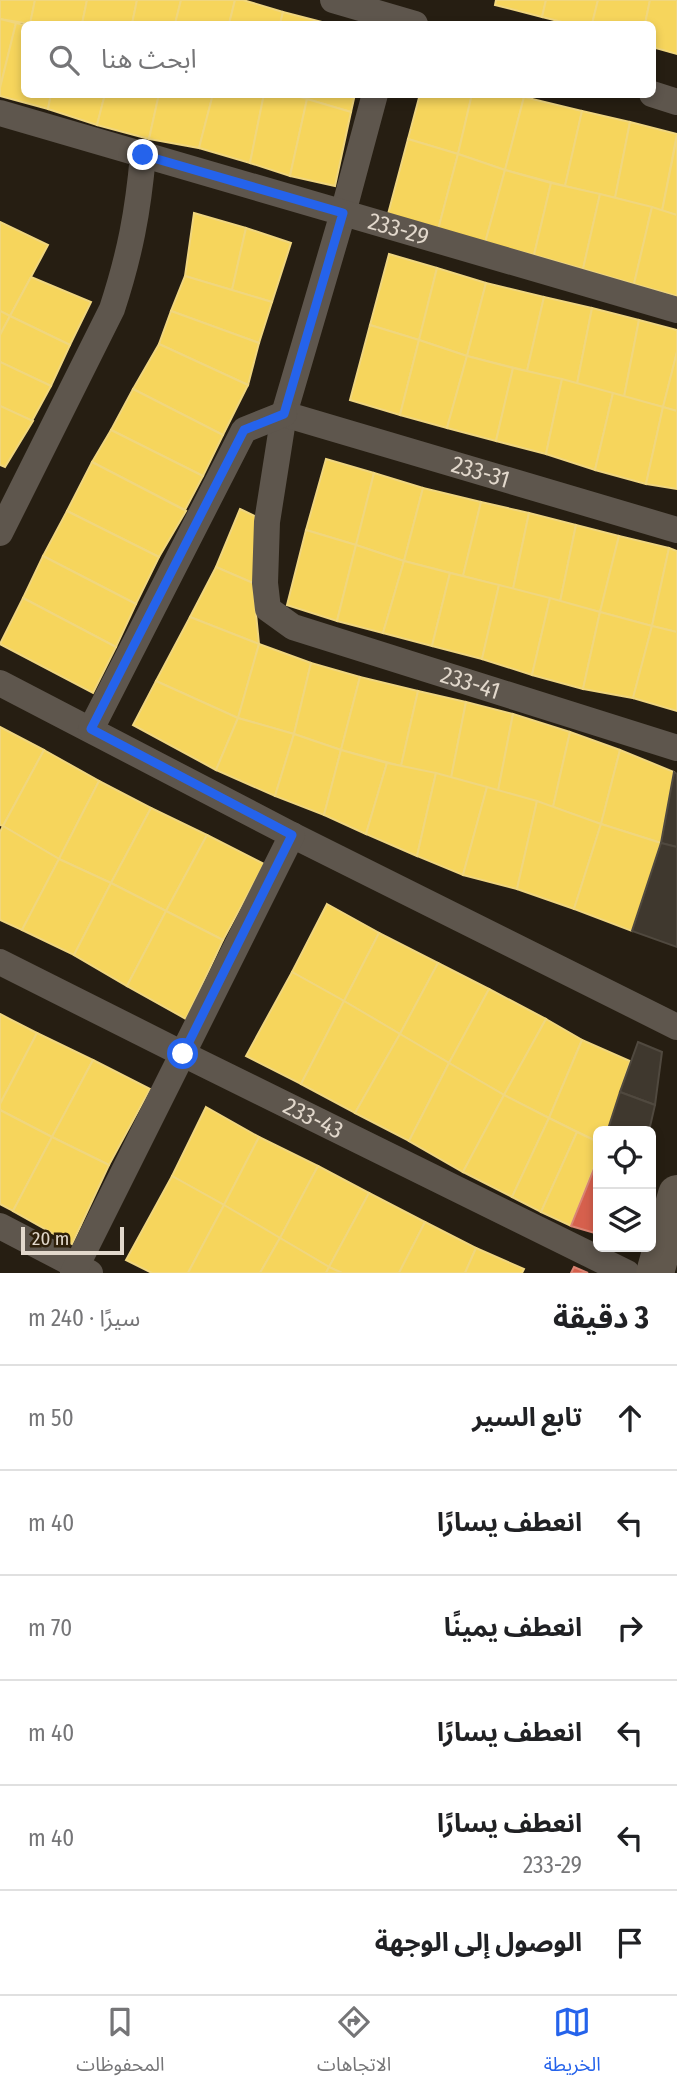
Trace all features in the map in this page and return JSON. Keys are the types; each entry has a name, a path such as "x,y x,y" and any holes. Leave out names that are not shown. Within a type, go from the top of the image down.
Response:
{"main road":[{"path":"655,1273 677,1194"}],"street":[{"path":"333,0 402,17"},
{"path":"656,95 677,102"},
{"path":"91,729 244,430 284,414 374,98"},
{"name":"233-29","path":"0,113 677,310"},
{"path":"0,533 111,309 134,233 143,155"},
{"name":"233-31","path":"284,414 677,530"},
{"name":"233-41","path":"284,414 267,522 265,583 268,609 293,627 677,748"},
{"path":"0,683 292,835 677,1027"},
{"path":"0,1226 80,1271 183,1054 292,835"},
{"name":"233-43","path":"0,962 626,1273"}],"building: سكن":[{"path":"0,0 35,0 31,21 21,22 0,19"},
{"path":"35,0 87,0 83,21 31,21"},
{"path":"87,0 137,0 133,21 83,21"},
{"path":"137,0 181,0 176,21 133,21"},
{"path":"181,0 235,0 230,21 176,21"},
{"path":"235,0 283,12 281,21 230,21"},
{"path":"496,0 546,0 542,17 495,5"},
{"path":"546,0 598,0 593,21 558,21 542,17"},
{"path":"598,0 650,0 646,21 593,21"},
{"path":"650,0 677,0 677,54 656,48 656,21 646,21"},
{"path":"283,12 318,21 281,21"},
{"path":"0,19 16,23 0,88"},
{"path":"16,23 21,24 21,98 50,98 48,109 0,96"},
{"path":"50,98 104,98 97,125 48,109"},
{"path":"104,98 158,98 149,139 97,125"},
{"path":"158,98 212,98 199,148 149,139"},
{"path":"212,98 263,98 250,163 199,148"},
{"path":"263,98 307,99 290,176 250,163"},
{"path":"307,98 354,98 351,112"},
{"path":"419,98 471,98 458,154 408,139"},
{"path":"471,98 524,98 505,170 458,154"},
{"path":"524,98 582,111 565,186 505,170"},
{"path":"307,99 351,112 335,186 290,176"},
{"path":"582,111 630,122 615,198 565,186"},
{"path":"630,122 677,134 662,211 615,198"},
{"path":"677,137 677,215 662,211"},
{"path":"408,139 458,154 438,230 388,214"},
{"path":"458,154 505,170 485,243 438,230"},
{"path":"505,170 551,183 534,255 485,243"},
{"path":"551,183 600,194 583,269 534,255"},
{"path":"600,194 652,207 634,284 583,269"},
{"path":"652,207 677,215 677,296 634,284"},
{"path":"194,213 246,228 232,290 185,276"},
{"path":"0,222 48,245 10,316 0,311"},
{"path":"246,228 291,243 272,302 232,290"},
{"path":"389,254 437,268 419,340 370,325"},
{"path":"437,268 486,283 467,356 419,340"},
{"path":"185,276 272,302 259,343 171,311"},
{"path":"31,277 91,302 70,345 10,316"},
{"path":"486,283 544,297 527,371 467,356"},
{"path":"544,297 592,308 577,384 527,371"},
{"path":"592,308 639,320 624,397 577,384"},
{"path":"0,311 10,316 0,335"},
{"path":"171,311 259,343 248,385 159,344"},
{"path":"10,316 70,345 51,386 0,362 0,335"},
{"path":"639,320 677,330 677,352 663,407 624,397"},
{"path":"370,325 419,340 400,415 350,400"},
{"path":"419,340 467,356 447,428 400,415"},
{"path":"159,344 248,385 223,435 133,389"},
{"path":"677,352 677,411 663,407"},
{"path":"467,356 513,368 496,441 447,428"},
{"path":"0,362 51,386 32,421 0,406"},
{"path":"513,368 562,379 546,454 496,441"},
{"path":"562,379 613,393 595,470 546,454"},
{"path":"133,389 223,435 203,476 111,430"},
{"path":"613,393 663,407 646,484 595,470"},
{"path":"0,406 33,421 5,467 0,465"},
{"path":"663,407 677,411 677,489 646,484"},
{"path":"111,430 203,476 185,510 92,462"},
{"path":"326,459 374,473 356,545 306,530"},
{"path":"92,462 186,511 159,557 67,511"},
{"path":"374,473 423,488 404,561 356,545"},
{"path":"423,488 481,502 463,576 404,561"},
{"path":"481,502 529,513 513,589 463,576"},
{"path":"240,509 267,522 253,583 216,567"},
{"path":"67,511 159,557 136,604 43,556"},
{"path":"529,513 576,525 560,602 513,589"},
{"path":"576,525 619,536 600,612 560,602"},
{"path":"306,530 356,545 337,621 287,605"},
{"path":"619,536 669,548 652,626 600,612"},
{"path":"356,545 404,561 383,633 337,621"},
{"path":"669,548 677,551 677,632 652,626"},
{"path":"43,556 136,604 116,647 23,598"},
{"path":"404,561 450,573 432,646 383,633"},
{"path":"216,567 253,583 259,644 190,617"},
{"path":"450,573 499,585 482,659 432,646"},
{"path":"499,585 550,598 532,675 482,659"},
{"path":"23,598 116,647 93,693 0,644"},
{"path":"550,598 600,612 583,689 532,675"},
{"path":"600,612 652,626 633,698 583,689"},
{"path":"190,617 259,644 238,718 156,681"},
{"path":"652,626 677,632 677,711 633,698"},
{"path":"259,644 311,663 294,734 238,718"},
{"path":"311,663 360,677 341,750 294,734"},
{"path":"360,677 418,691 401,766 341,750"},
{"path":"156,681 238,718 216,770 133,725"},
{"path":"418,691 466,702 451,778 401,766"},
{"path":"466,702 513,714 498,791 451,778"},
{"path":"513,714 570,732 553,807 498,791"},
{"path":"238,718 294,734 275,796 216,770"},
{"path":"0,727 44,750 3,826 0,825"},
{"path":"570,732 620,750 601,824 553,807"},
{"path":"294,734 341,750 324,815 275,796"},
{"path":"44,750 99,781 59,859 3,826"},
{"path":"341,750 387,763 366,834 324,815"},
{"path":"620,750 674,772 661,843 601,824"},
{"path":"387,763 436,773 417,856 366,834"},
{"path":"436,773 487,787 463,875 417,856"},
{"path":"99,781 151,808 111,883 59,859"},
{"path":"487,787 537,801 517,889 463,875"},
{"path":"537,801 601,824 574,909 517,889"},
{"path":"151,808 207,835 166,911 111,883"},
{"path":"601,824 661,843 632,931 574,909"},
{"path":"3,826 59,859 22,930 0,920 0,832"},
{"path":"207,835 264,864 223,940 166,911"},
{"path":"59,859 111,883 74,955 22,930"},
{"path":"111,883 166,911 127,986 74,955"},
{"path":"327,904 379,933 344,1001 292,972"},
{"path":"166,911 223,940 186,1019 127,986"},
{"path":"379,933 438,963 400,1034 344,1001"},
{"path":"438,963 489,989 449,1063 400,1034"},
{"path":"292,972 344,1001 301,1084 246,1056"},
{"path":"489,989 546,1019 504,1095 449,1063"},
{"path":"344,1001 400,1034 355,1113 301,1084"},
{"path":"0,1014 37,1033 0,1104"},
{"path":"546,1019 582,1040 549,1118 504,1095"},
{"path":"37,1033 93,1060 52,1137 0,1110 0,1104"},
{"path":"400,1034 449,1063 409,1141 355,1113"},
{"path":"582,1040 630,1061 610,1126 593,1126 593,1140 549,1118"},
{"path":"93,1060 150,1089 109,1165 52,1137"},
{"path":"449,1063 504,1095 463,1172 409,1141"},
{"path":"504,1095 549,1118 512,1197 463,1172"},
{"path":"206,1107 259,1137 224,1205 172,1176"},
{"path":"0,1110 52,1137 13,1211 0,1204"},
{"path":"549,1118 577,1132 541,1212 512,1197"},
{"path":"577,1132 593,1140 593,1170 571,1226 541,1212"},
{"path":"52,1137 109,1165 72,1244 13,1211"},
{"path":"259,1137 318,1166 280,1238 224,1205"},
{"path":"318,1166 369,1193 329,1267 280,1238"},
{"path":"172,1176 224,1205 188,1273 152,1273 126,1260"},
{"path":"369,1193 425,1222 399,1273 342,1273 329,1267"},
{"path":"224,1205 280,1238 260,1273 188,1273"},
{"path":"425,1222 476,1248 465,1273 399,1273"},
{"path":"280,1238 329,1267 326,1273 260,1273"},
{"path":"476,1248 524,1269 522,1273 465,1273"},
{"path":"329,1267 342,1273 326,1273"}],"building: متاجر":[{"path":"593,1171 593,1233 571,1226"},
{"path":"574,1267 588,1273 571,1273"}],"building: أخرى":[{"path":"674,772 677,774 677,847 661,843"},
{"path":"661,843 677,847 677,947 632,931"},
{"path":"638,1042 662,1052 655,1105 620,1092"},
{"path":"620,1092 655,1105 650,1126 609,1126"}],"route":[{"path":"143,155 343,213 284,414 244,430 91,729 292,835 183,1054"}]}
